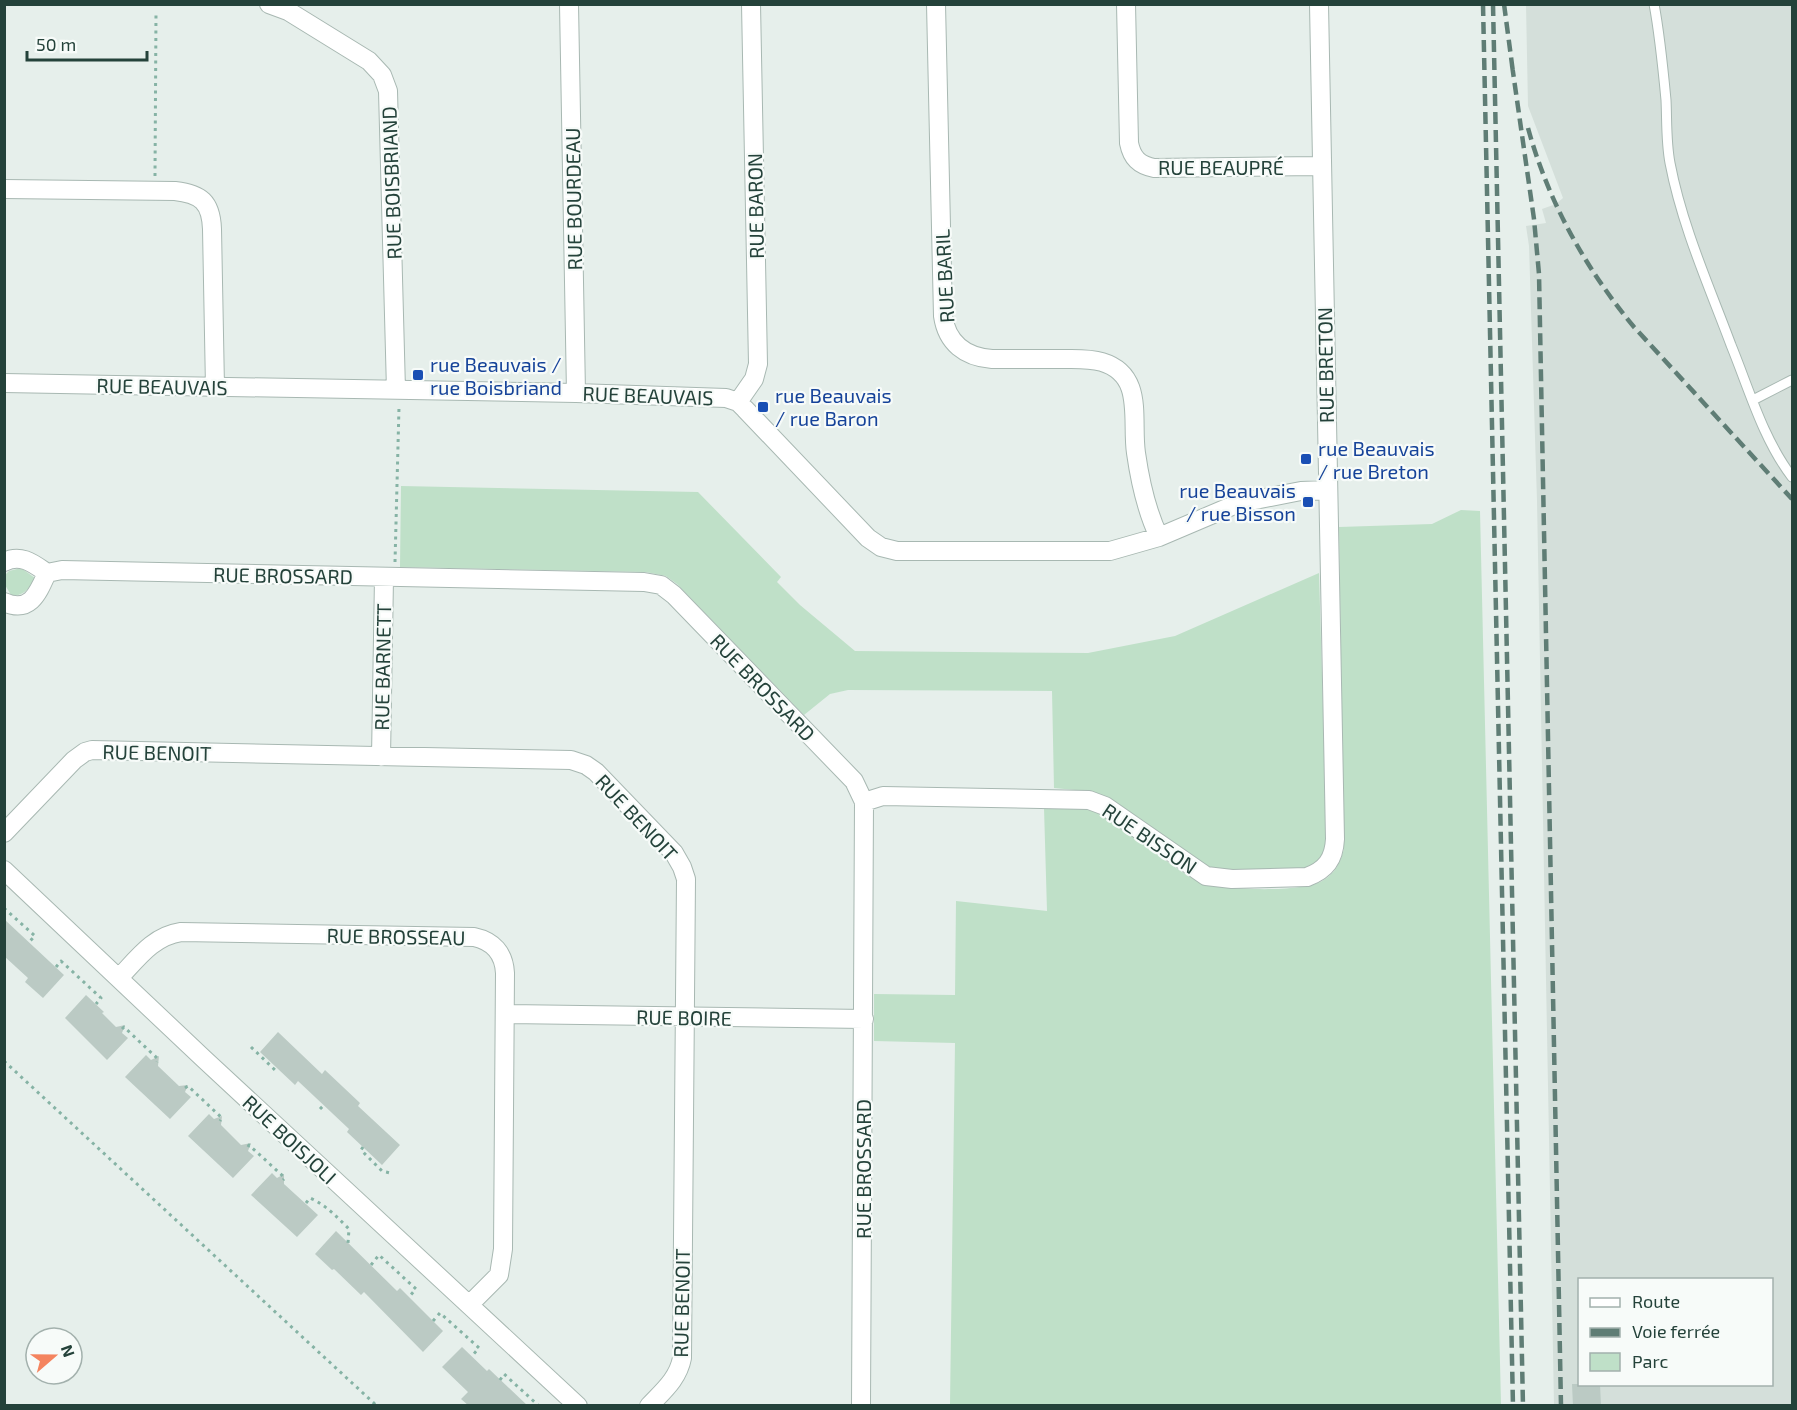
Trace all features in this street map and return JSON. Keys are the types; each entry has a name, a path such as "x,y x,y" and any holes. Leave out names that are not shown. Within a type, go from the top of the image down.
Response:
{"street":[{"name":"RUE BOISBRIAND","path":"269,4 288,10 369,62 376,67 385,83 389,103 397,396"},
{"name":"RUE BOURDEAU","path":"569,4 576,393"},
{"name":"RUE BARON","path":"738,402 754,379 758,364 751,4"},
{"name":"RUE BARIL","path":"936,4 943,316 948,334 958,347 985,358 1091,359 1109,364 1117,370 1129,384 1133,395 1135,451 1151,519 1159,537"},
{"name":"RUE BEAUPRÉ","path":"1126,4 1129,143 1130,150 1138,163 1154,168 1322,166"},
{"name":"RUE BRETON","path":"1318,4 1335,839 1334,852 1326,867"},
{"path":"4,189 175,191 190,193 204,201 209,209 212,229 215,387"},
{"name":"RUE BEAUVAIS","path":"4,383 215,387 397,396 576,393 726,398 738,402 868,538 881,547 897,551 1110,551 1159,537 1239,503 1301,491 1327,490"},
{"path":"4,562 17,558 24,559 47,573 35,598 29,603 13,606 4,602"},
{"name":"RUE BROSSARD","path":"47,573 74,570 389,572 644,582 661,585 674,595 854,781 864,801 861,1406"},
{"name":"RUE BARNETT","path":"381,756 389,572"},
{"name":"RUE BENOIT","path":"4,833 74,760 92,750 572,760 591,768 674,853 682,867 686,885 682,1358 674,1379 649,1406"},
{"name":"RUE BISSON","path":"864,801 884,796 1083,798 1105,806 1206,876 1232,879 1299,879 1313,875 1326,867"},
{"name":"RUE BOISJOLI","path":"4,870 578,1406"},
{"name":"RUE BROSSEAU","path":"119,978 154,942 167,934 181,932 474,938 489,942 503,959 505,972 502,1261 499,1275 469,1305"},
{"name":"RUE BOIRE","path":"505,1014 864,1019"}],"lane":[{"path":"1654,4 1662,58 1666,135 1678,200 1753,400 1774,448 1792,477"},
{"path":"1753,400 1792,380"}],"path":[{"path":"155,180 156,13"},
{"path":"389,572 397,396"},
{"path":"4,908 35,936 29,942"},
{"path":"56,967 61,962 95,992 101,998 96,1004"},
{"path":"122,1029 124,1027 158,1059 158,1062"},
{"path":"251,1047 275,1070 277,1068"},
{"path":"4,1060 377,1406"},
{"path":"185,1088 188,1086 222,1118 220,1121"},
{"path":"320,1109 324,1105"},
{"path":"248,1147 249,1145 267,1160 285,1178 283,1180"},
{"path":"363,1147 361,1150 382,1171 390,1173"},
{"path":"306,1203 310,1198 320,1202 349,1228 348,1243"},
{"path":"370,1265 379,1255 416,1289 409,1297"},
{"path":"433,1321 440,1313 479,1348 472,1356"},
{"path":"500,1380 504,1374 540,1406"}],"shaded area":[{"path":"1526,5 1792,5 1792,1405 1554,1405 1537,501 1529,246 1526,226 1546,223 1542,209 1556,204 1563,198 1528,106"}],"green space":[{"path":"401,486 698,492 781,577 777,582 800,605 855,651 1088,653 1175,636 1319,573 1327,844 1324,854 1318,862 1305,869 1253,872 1217,870 1202,864 1105,796 1085,791 1054,788 1052,691 848,690 830,694 804,715 677,584 666,576 646,572 400,567"},
{"path":"1461,510 1480,511 1501,1405 950,1405 955,1043 874,1041 874,994 955,995 956,901 1047,911 1044,808 1078,807 1092,810 1124,828 1183,873 1207,884 1279,889 1312,885 1331,875 1344,849 1339,527 1432,524"},
{"path":"21,568 35,578 23,593 11,595 5,585 5,575 9,571"}],"building":[{"path":"4,919 64,975 43,998 25,982 28,978 4,956"},
{"path":"86,995 116,1027 125,1025 122,1033 128,1038 107,1060 65,1018"},
{"path":"278,1032 322,1074 325,1070 360,1103 358,1106 400,1145 382,1165 347,1132 349,1129 298,1081 295,1085 260,1052"},
{"path":"146,1055 151,1060 159,1056 158,1066 179,1086 188,1085 185,1092 191,1097 170,1119 125,1077"},
{"path":"209,1114 214,1119 222,1116 221,1125 241,1145 251,1143 248,1151 254,1156 233,1178 188,1136"},
{"path":"272,1173 277,1178 284,1174 284,1184 318,1215 297,1237 251,1195"},
{"path":"336,1231 397,1291 400,1288 443,1331 423,1352 364,1292 361,1295 315,1254"},
{"path":"462,1347 528,1406 469,1406 461,1399 468,1392 442,1367"},
{"path":"1572,1384 1600,1386 1601,1406 1573,1406"}],"railway":[{"path":"1483,4 1513,1406"},
{"path":"1493,4 1523,1406"},
{"path":"1504,4 1513,72"},
{"path":"1512,65 1534,219 1539,274 1561,1406"},
{"path":"1528,128 1557,207 1584,257 1616,305 1792,499"}],"place":[{"name":"rue Beauvais / rue Boisbriand","path":"418,375"},
{"name":"rue Beauvais / rue Baron","path":"763,407"},
{"name":"rue Beauvais / rue Breton","path":"1306,459"},
{"name":"rue Beauvais / rue Bisson","path":"1308,502"}]}
